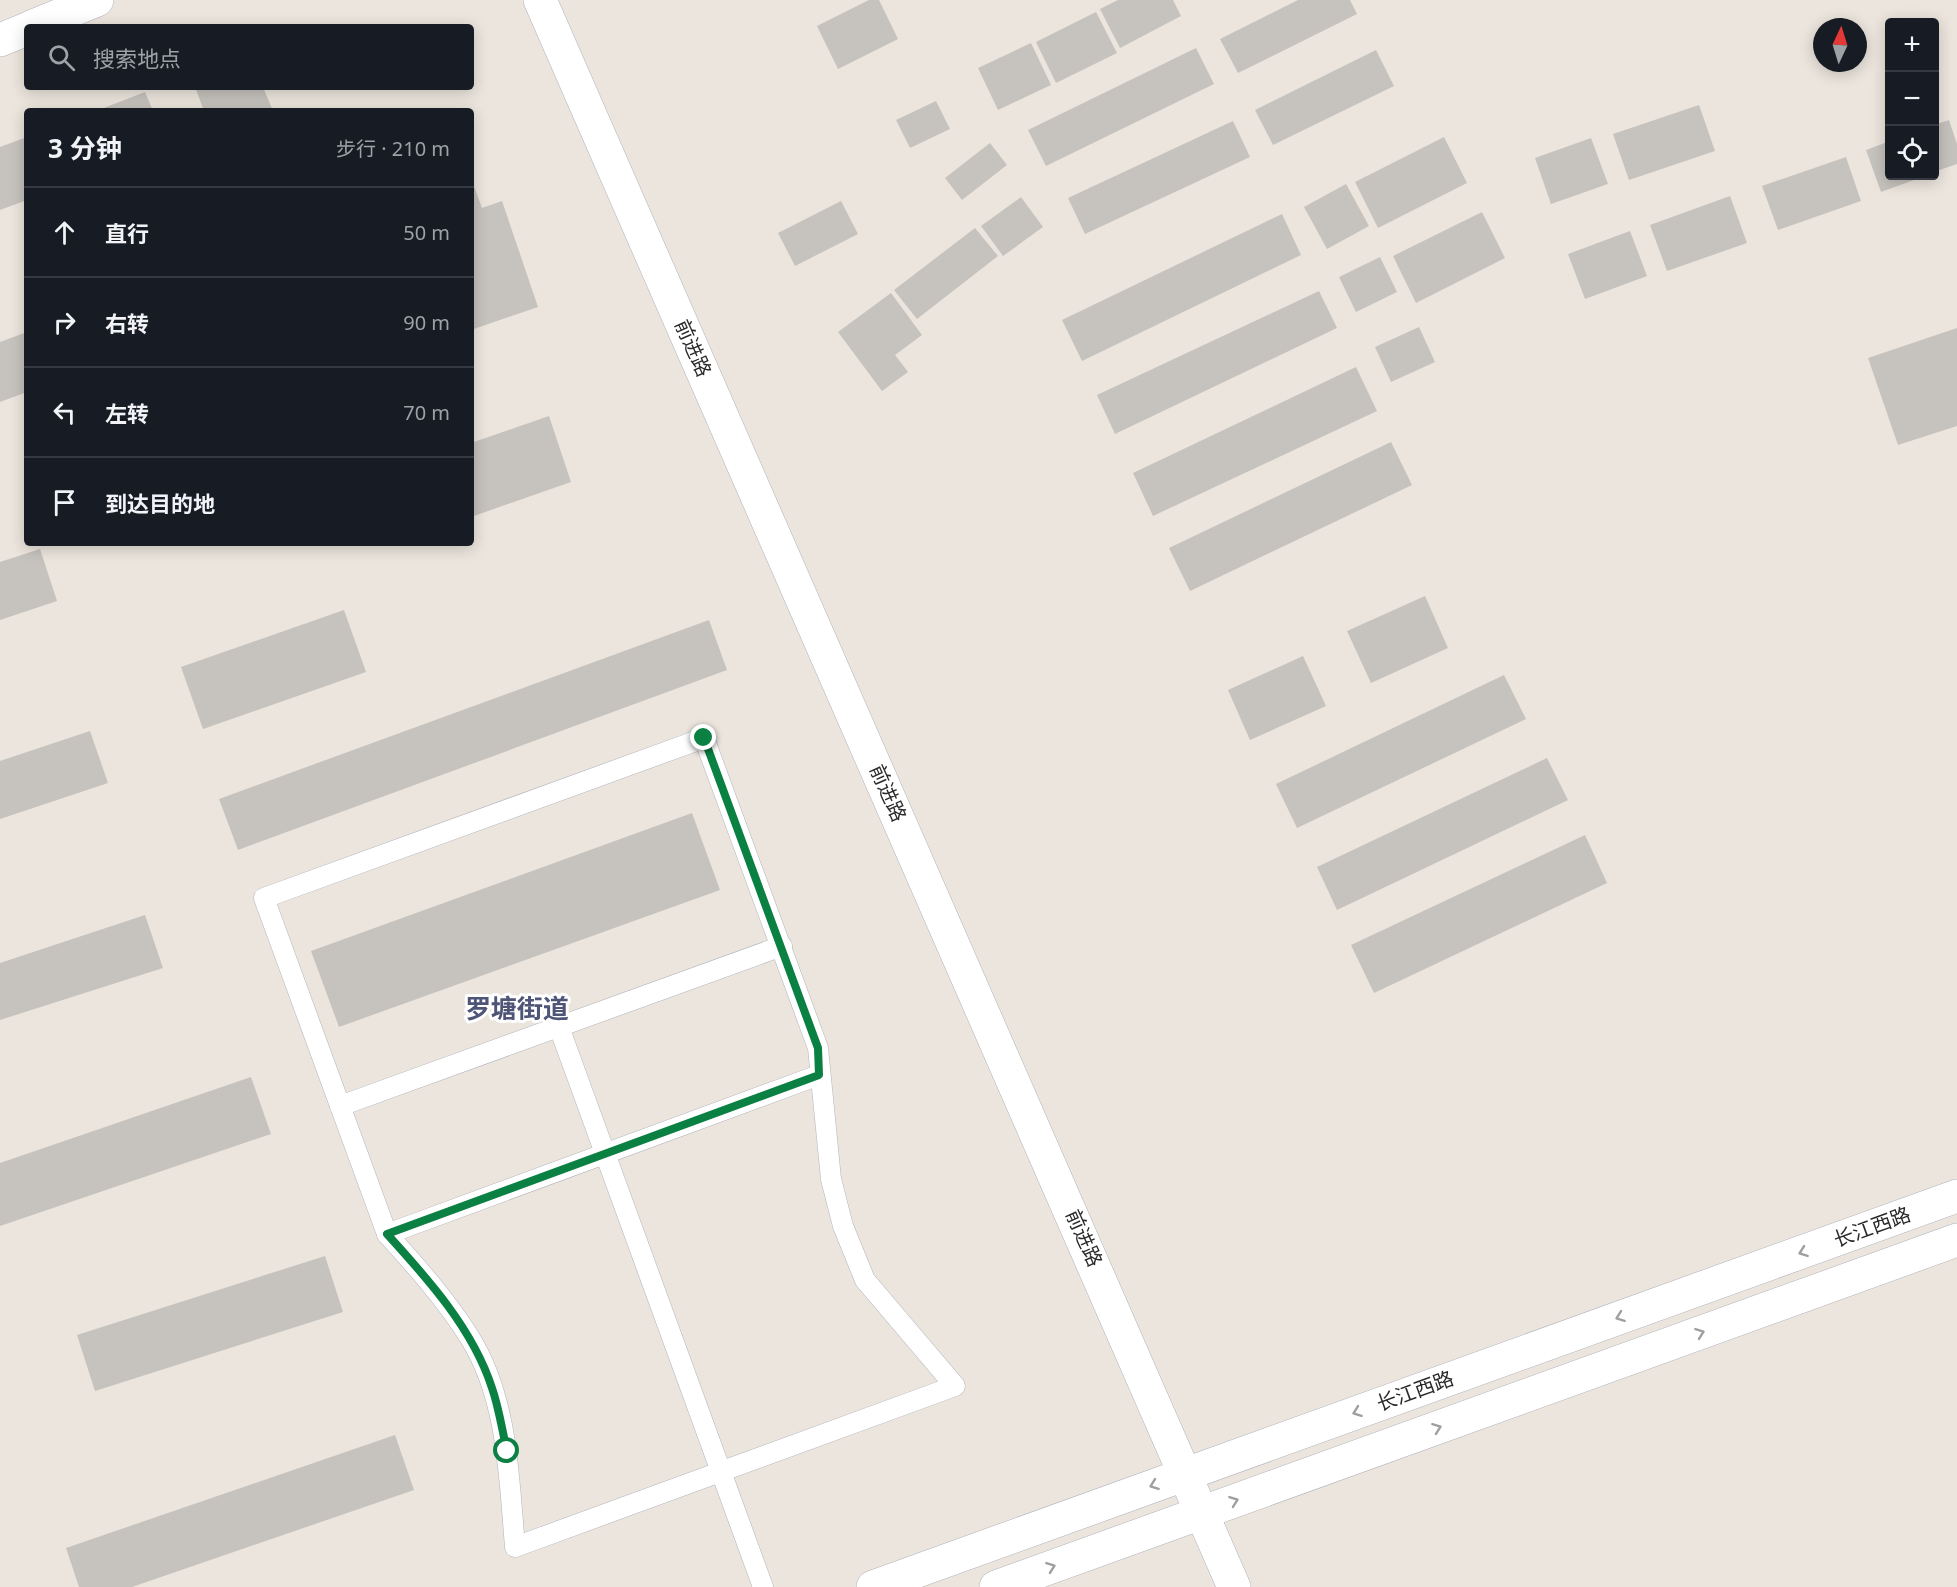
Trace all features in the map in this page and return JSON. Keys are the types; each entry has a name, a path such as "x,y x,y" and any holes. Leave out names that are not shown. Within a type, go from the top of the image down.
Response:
{"main road":[{"path":"39,24 97,0"},
{"name":"前进路","path":"540,0 1234,1587"},
{"path":"0,39 24,30"},
{"name":"长江西路","path":"873,1587 1957,1196"},
{"name":"长江西路","path":"996,1587 1957,1240"}],"lane":[{"path":"704,738 782,946 818,1048 831,1179 843,1226 865,1280 954,1386 515,1547 507,1451 492,1388 471,1339 415,1265 387,1234 264,898 704,738"},
{"path":"340,1106 782,946"},
{"path":"559,1027 763,1587"},
{"path":"387,1234 819,1075"}],"building":[{"path":"869,0 879,0 898,39 838,69 817,26"},
{"path":"1118,0 1173,0 1181,16 1120,48 1100,9"},
{"path":"1298,0 1350,0 1357,14 1238,73 1220,39"},
{"path":"1096,12 1117,53 1056,83 1036,42"},
{"path":"1031,43 1051,85 998,110 978,68"},
{"path":"1196,48 1214,84 1046,166 1028,130"},
{"path":"1376,50 1394,86 1273,145 1255,110"},
{"path":"196,90 264,90 272,108 203,108"},
{"path":"145,92 152,108 104,108"},
{"path":"936,101 950,129 910,148 896,120"},
{"path":"1699,105 1715,151 1629,180 1613,134"},
{"path":"1949,120 1957,144 1957,164 1939,170 1939,126 1939,123"},
{"path":"1233,121 1250,157 1085,234 1068,198"},
{"path":"1444,137 1467,183 1378,228 1355,182"},
{"path":"24,138 24,201 0,210 0,147"},
{"path":"1591,138 1608,184 1551,204 1535,158"},
{"path":"990,143 1007,165 962,200 945,178"},
{"path":"1885,143 1885,180 1914,180 1881,192 1866,150"},
{"path":"1846,157 1861,201 1778,230 1762,186"},
{"path":"1346,184 1369,226 1327,249 1304,207"},
{"path":"474,186 482,208 502,201 538,307 474,329"},
{"path":"1730,196 1747,243 1667,271 1650,225"},
{"path":"1021,197 1043,227 1003,256 981,226"},
{"path":"841,201 858,234 795,266 778,233"},
{"path":"1482,212 1505,258 1416,303 1393,256"},
{"path":"1282,214 1301,255 1082,361 1062,320"},
{"path":"975,228 998,256 917,319 894,290"},
{"path":"1630,231 1647,276 1585,299 1568,254"},
{"path":"1380,257 1397,292 1356,312 1339,277"},
{"path":"1319,291 1337,328 1115,434 1097,395"},
{"path":"891,293 922,335 895,355 908,372 882,391 838,332"},
{"path":"1419,327 1435,362 1391,382 1375,347"},
{"path":"1957,328 1957,426 1898,445 1868,358"},
{"path":"24,333 24,393 0,402 0,342"},
{"path":"1356,367 1377,411 1153,516 1133,473"},
{"path":"549,416 571,482 474,516 474,442"},
{"path":"1391,442 1412,485 1190,591 1169,548"},
{"path":"40,549 57,601 0,620 0,562"},
{"path":"1425,596 1448,648 1371,683 1347,631"},
{"path":"344,610 366,672 203,729 181,667"},
{"path":"709,620 727,670 238,850 219,799"},
{"path":"1303,656 1326,706 1250,740 1228,690"},
{"path":"1504,675 1526,719 1297,828 1276,784"},
{"path":"90,731 108,783 0,819 0,761"},
{"path":"1547,758 1568,800 1337,910 1317,867"},
{"path":"692,813 720,890 339,1027 311,951"},
{"path":"1585,835 1607,883 1374,993 1351,945"},
{"path":"145,915 163,968 0,1020 0,963"},
{"path":"251,1077 271,1134 0,1226 0,1163"},
{"path":"325,1256 343,1312 95,1391 77,1335"},
{"path":"395,1435 414,1490 132,1587 79,1587 66,1548"}],"district":[{"name":"罗塘街道","path":"517,1009"}],"route":[{"path":"507,1451 492,1388 471,1339 415,1265 387,1234 819,1075 818,1048 704,738"}]}
